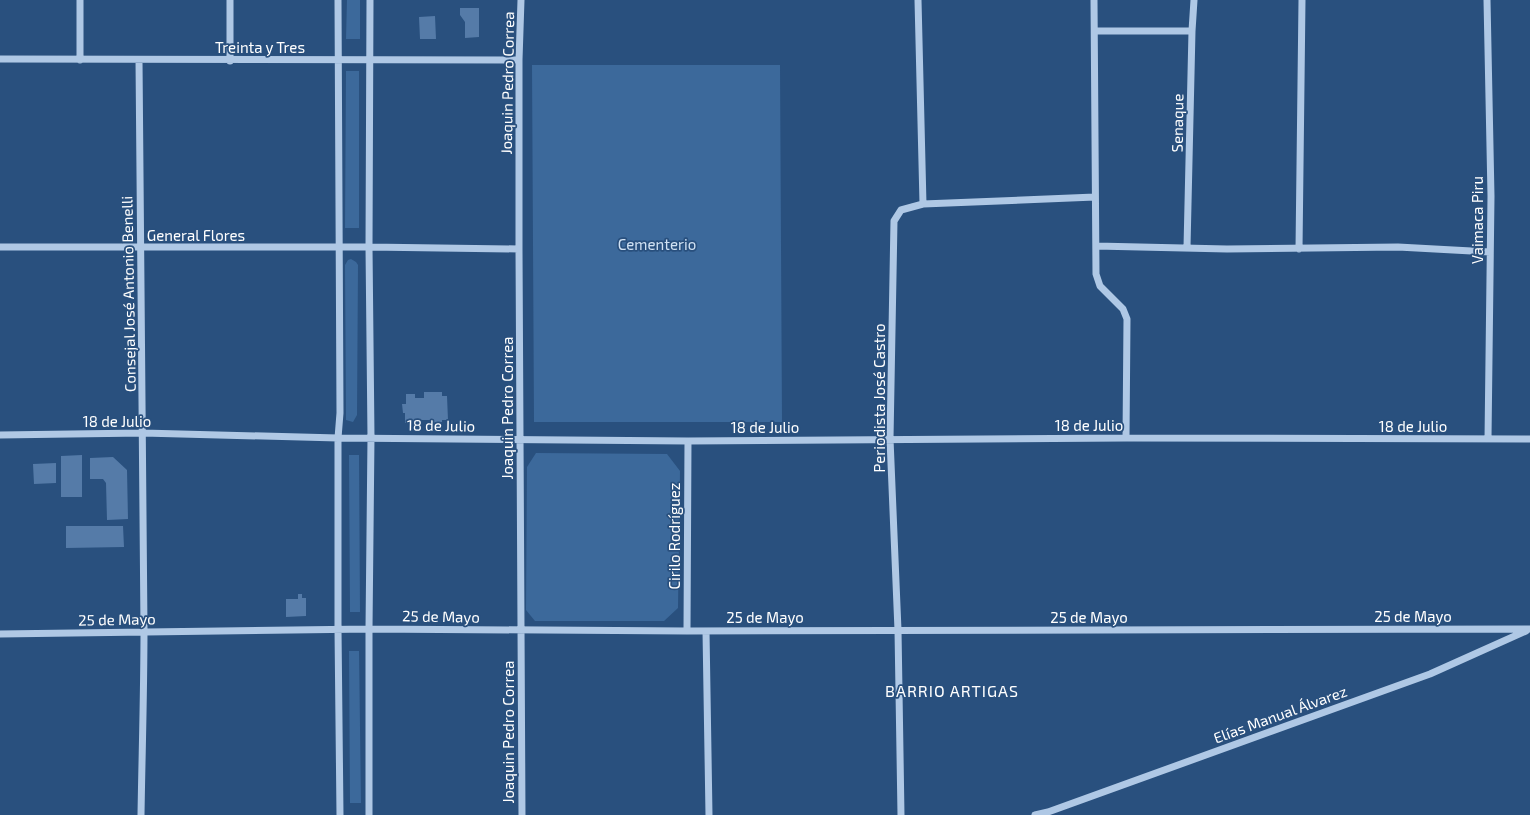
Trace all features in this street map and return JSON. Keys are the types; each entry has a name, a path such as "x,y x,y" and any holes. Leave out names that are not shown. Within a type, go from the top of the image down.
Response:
{"street":[{"path":"80,0 80,60"},
{"path":"230,0 230,61"},
{"path":"338,0 340,413 338,438 338,629 340,815"},
{"path":"369,815 371,437 369,247 370,0"},
{"name":"Joaquin Pedro Correa","path":"521,0 519,60 519,249 522,815"},
{"path":"918,0 923,204"},
{"path":"1094,0 1096,274 1100,286 1123,309 1127,319 1126,438"},
{"name":"Senaque","path":"1187,247 1194,0"},
{"path":"1300,249 1302,0"},
{"name":"Vaimaca Piru","path":"1487,0 1491,196 1488,439"},
{"path":"1095,31 1192,31"},
{"name":"Treinta y Tres","path":"0,59 230,61 519,60"},
{"name":"Consejal José Antonio Benelli","path":"139,60 139,248 143,433 144,632 141,815"},
{"name":"Periodista José Castro","path":"901,815 898,630 890,439 894,220 901,210 923,204 1095,197"},
{"path":"1096,246 1227,249 1398,247 1490,252"},
{"name":"General Flores","path":"0,247 369,247 519,249"},
{"name":"18 de Julio","path":"0,435 143,433 338,438 371,437 688,441 1126,438 1530,439"},
{"name":"Cirilo Rodríguez","path":"687,631 688,441"},
{"name":"25 de Mayo","path":"0,634 338,629 687,631 1530,629"},
{"name":"Elías Manual Álvarez","path":"1035,815 1048,812 1430,674 1530,629"},
{"path":"706,631 709,815"}],"green space":[{"path":"347,0 360,0 360,39 346,39"},
{"name":"Cementerio","path":"532,65 780,65 782,422 534,422"},
{"path":"346,71 359,71 359,228 345,228"},
{"path":"351,259 358,265 357,415 353,422 346,420 345,265 348,260"},
{"path":"536,453 667,454 680,471 678,608 664,621 535,621 526,610 527,467"},
{"path":"349,455 359,455 360,612 350,612"},
{"path":"349,651 359,651 361,803 350,803"}],"building":[{"path":"460,8 479,8 479,37 465,38 465,22 460,15"},
{"path":"435,16 436,39 420,39 419,17"},
{"path":"424,392 442,392 442,396 447,396 448,420 432,423 432,420 417,420 417,422 405,423 405,413 403,413 402,404 406,404 406,394 415,394 415,398 424,398"},
{"path":"82,455 82,497 61,497 61,456"},
{"path":"113,457 127,470 128,519 107,520 106,483 103,479 90,479 90,458"},
{"path":"56,463 56,483 34,484 33,464"},
{"path":"66,526 123,526 124,547 66,548"},
{"path":"298,594 302,594 302,598 306,598 306,616 286,617 286,599 298,599"}],"district":[{"name":"BARRIO ARTIGAS","path":"952,690"}]}
